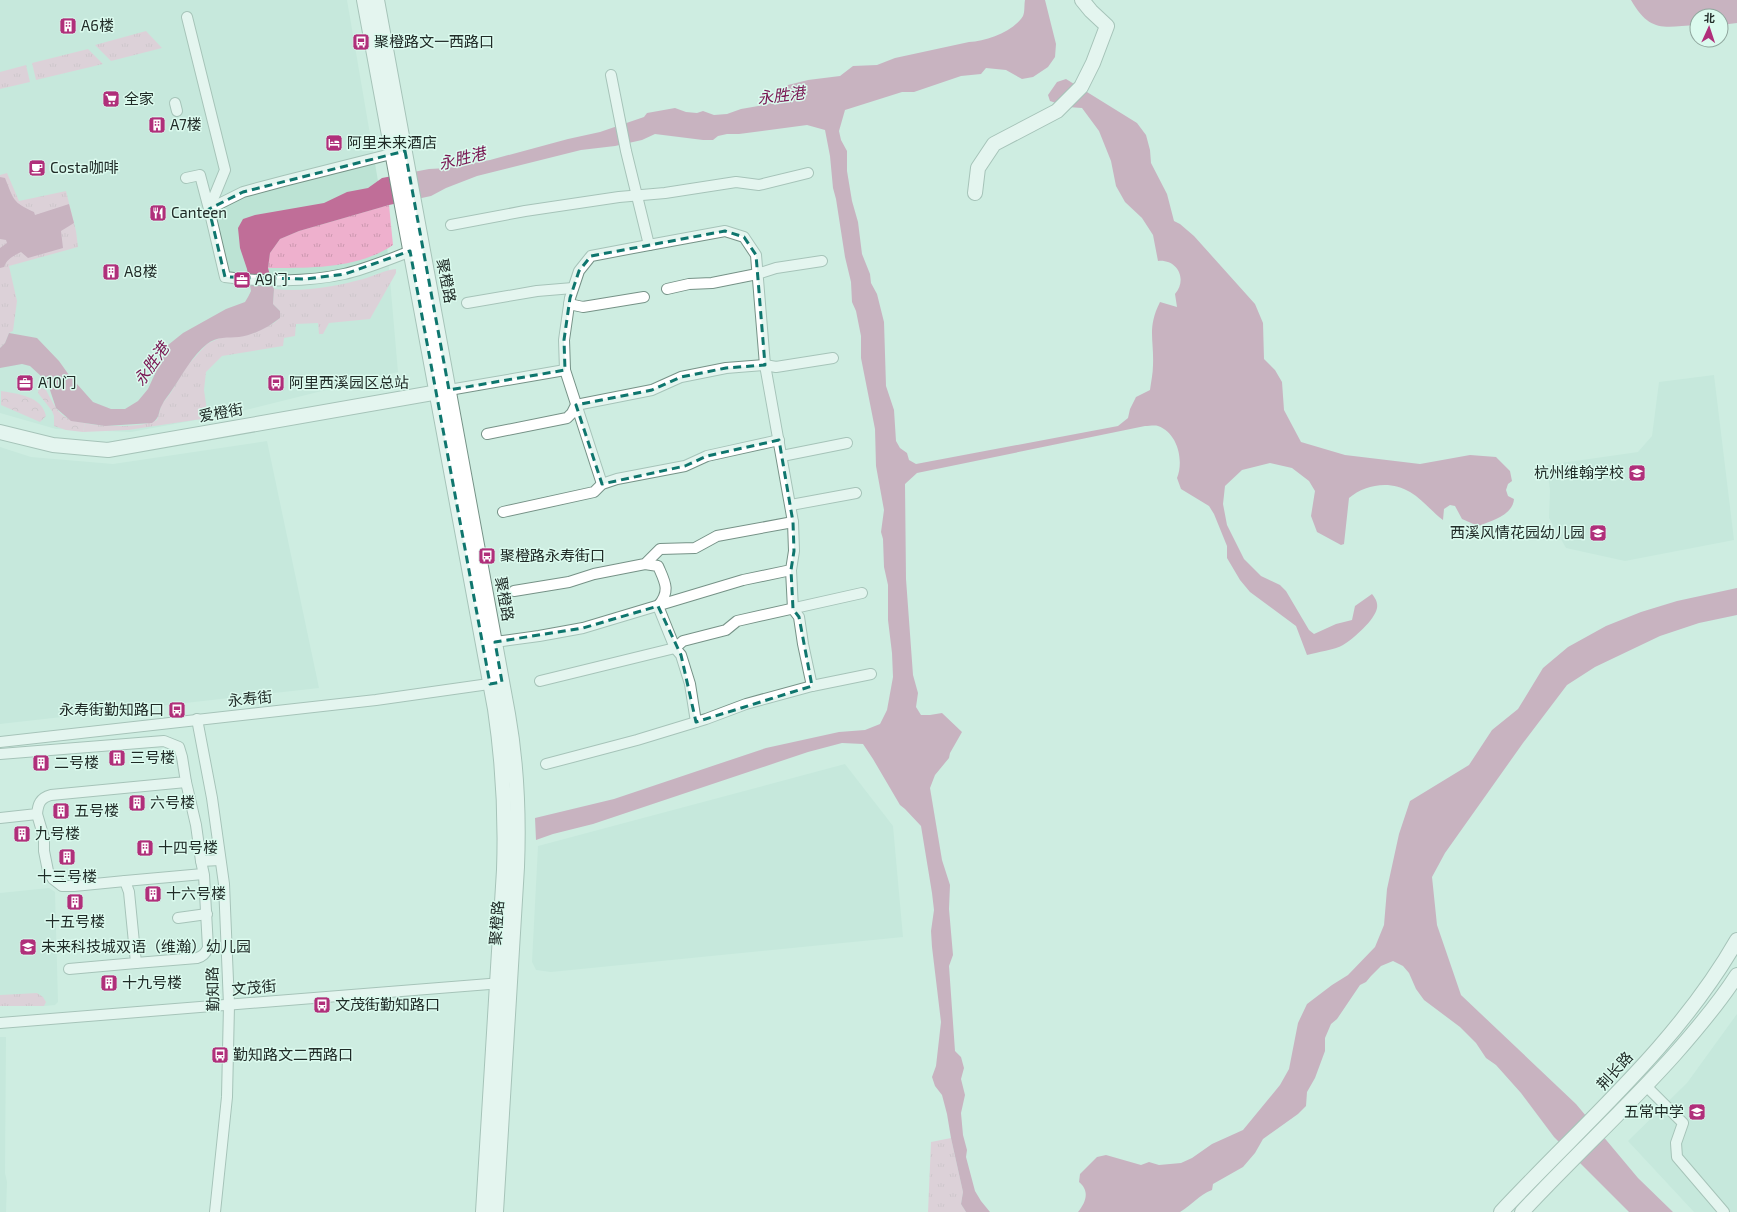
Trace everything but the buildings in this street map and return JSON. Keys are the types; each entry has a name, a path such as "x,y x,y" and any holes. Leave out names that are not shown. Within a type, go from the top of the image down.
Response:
{"street":[{"name":"聚橙路","path":"364,0 398,152 496,683 515,761 518,817 517,867 504,983 483,1212"},
{"name":"聚橙路","path":"377,0 398,152"},
{"path":"974,193 978,168 994,144 1057,111 1081,87 1093,63 1107,26 1082,0"},
{"path":"187,17 225,170 209,209"},
{"path":"611,75 636,196 649,245"},
{"path":"209,209 243,192 284,180 398,152"},
{"path":"450,225 525,211 619,197 665,193 736,182 759,185 808,173"},
{"path":"186,178 200,175 225,277 239,279 306,279 345,274 416,249"},
{"path":"602,484 565,370 564,340 569,304 578,271 591,256 725,231 744,238 756,255 764,365 793,522 794,551 790,570 793,610 799,617 812,686"},
{"path":"667,289 689,284 712,283 757,274 776,268 822,261"},
{"path":"467,303 537,290 573,288"},
{"path":"569,304 583,307 644,297"},
{"path":"576,405 652,390 681,376 726,368 764,365 776,368 833,358"},
{"path":"443,391 565,370"},
{"name":"聚橙路","path":"443,391 495,642 496,683"},
{"name":"爱橙街","path":"0,432 53,446 108,450 443,391"},
{"path":"488,434 567,418 572,413 576,405"},
{"path":"503,512 594,492 602,484 617,479 685,466 708,456 779,440"},
{"path":"782,456 847,443"},
{"path":"791,505 856,492"},
{"path":"645,564 660,549 695,548 717,536 793,522"},
{"path":"514,591 569,582 594,574 645,564 658,566 665,582 665,598 658,606"},
{"path":"495,642 583,628 743,580 790,570"},
{"path":"540,681 675,648 683,641 726,630 737,621 793,610 862,593"},
{"path":"658,606 675,648 681,656 690,684 696,722"},
{"path":"546,764 637,740 696,722 746,704 812,686 871,674"},
{"name":"永寿街","path":"0,742 376,700 496,683"},
{"name":"勤知路","path":"197,719 212,798 224,884 229,1005 227,1097 215,1212"},
{"path":"0,754 164,741 179,747 196,825 207,914 208,948 203,956 197,958 69,969"},
{"path":"186,782 51,795 44,797 38,804 37,814 44,838 44,851 48,871 53,879 62,886 203,874"},
{"path":"0,818 37,814"},
{"path":"201,861 220,860"},
{"path":"125,881 129,892 136,963"},
{"path":"178,918 207,914"},
{"name":"荆长路","path":"1522,1212 1601,1112 1676,1029 1723,965 1737,940"},
{"name":"荆长路","path":"1501,1212 1563,1159 1611,1123 1646,1086 1719,1002 1737,975"},
{"name":"聚橙路","path":"496,1212 504,983"},
{"name":"文茂街","path":"0,1023 504,983"},
{"path":"1646,1086 1683,1123 1676,1143 1676,1157 1724,1212"}],"highlighted area":[{"path":"405,151 449,390 565,370 564,340 570,298 579,271 591,256 725,231 744,237 756,255 765,365 726,368 681,377 652,390 576,405 602,484 685,466 707,456 779,440 793,522 794,551 791,570 793,609 799,617 812,686 696,722 681,655 658,606 583,628 495,642 502,682 490,684 410,251 345,274 306,279 225,277 209,209 243,192"}],"shaded area":[{"path":"0,0 347,0 385,222 398,372 234,413 131,432 56,429 0,413"},
{"name":"杭州维翰学校","path":"1714,375 1734,540 1625,561 1566,548 1549,518 1550,491 1547,465 1638,452 1652,436 1659,382"},
{"path":"267,441 319,688 0,724 0,447 31,457 113,464"},
{"path":"845,764 893,826 903,937 551,972 536,970 532,962 538,846"},
{"name":"未来科技城双语（维瀚）幼儿园","path":"49,888 55,892 58,1002 55,1005 44,1006 0,1006 0,893"},
{"name":"五常中学","path":"1737,1014 1737,1212 1694,1212 1628,1141 1687,1083"},
{"path":"0,1037 6,1037 6,1212 0,1212"}],"green space":[{"path":"146,31 162,48 111,61 95,45"},
{"path":"88,49 103,64 36,80 32,63"},
{"path":"26,65 30,82 0,89 0,72"},
{"path":"7,173 19,201 66,191 76,231 78,247 9,266 17,301 13,331 9,333 5,343 0,348 0,175"},
{"path":"389,205 393,245 379,253 364,259 333,266 268,268 270,253 280,239 299,231"},
{"path":"396,269 396,273 370,319 329,323 323,334 319,334 318,323 296,324 295,336 284,338 283,346 222,356 206,372 204,390 208,418 128,430 83,432 85,423 132,426 151,423 157,420 162,404 187,366 207,344 222,337 247,335 256,332 274,323 280,318 280,311 273,304 274,289 297,290 330,286 363,279"},
{"path":"39,387 46,390 53,404 65,417 70,420 85,423 83,432 66,430 54,426 54,416 52,411 38,393"},
{"path":"1,391 22,395 34,400 44,409 46,416 40,422 1,405"},
{"path":"37,993 43,997 46,1002 44,1006 0,1006 0,995"},
{"path":"951,1138 963,1192 961,1204 966,1212 928,1212 931,1142"}],"water":[{"name":"永胜港","path":"1025,0 1045,0 1056,44 1055,57 1048,67 1033,77 1022,79 1006,70 986,68 981,74 961,76 914,92 902,92 845,110 839,131 841,140 847,151 847,171 852,201 858,222 862,254 870,274 871,283 877,294 884,322 886,386 894,410 896,441 900,448 907,453 909,460 916,464 1118,426 1128,418 1130,409 1136,397 1150,390 1153,368 1152,327 1156,311 1160,302 1177,307 1175,294 1179,288 1180,276 1175,267 1170,263 1158,261 1153,235 1142,218 1125,202 1116,186 1111,161 1099,131 1082,108 1068,107 1050,101 1048,95 1057,82 1066,79 1137,123 1146,135 1150,150 1151,163 1167,194 1174,221 1194,236 1255,304 1263,323 1264,359 1275,370 1282,382 1284,410 1301,442 1345,455 1420,464 1470,455 1496,457 1510,471 1512,481 1508,484 1506,490 1508,496 1514,499 1513,505 1501,517 1478,526 1462,519 1455,506 1450,505 1444,509 1443,520 1419,498 1403,488 1387,485 1370,487 1355,493 1349,498 1344,544 1341,545 1317,532 1311,516 1315,491 1309,481 1292,468 1270,463 1242,470 1225,486 1223,504 1227,525 1244,559 1261,576 1280,585 1286,591 1309,630 1314,634 1336,624 1352,620 1355,606 1372,594 1377,602 1377,608 1372,618 1363,629 1343,645 1331,650 1307,655 1296,626 1250,592 1240,580 1227,558 1227,546 1214,514 1209,506 1181,489 1177,478 1180,464 1178,448 1170,435 1158,426 1145,426 917,473 905,484 906,579 913,675 918,693 916,707 921,715 942,713 962,732 950,753 949,758 935,775 930,788 942,860 950,885 949,909 953,955 949,966 955,1051 961,1057 964,1068 961,1079 965,1095 961,1113 963,1135 967,1150 966,1157 975,1191 990,1212 966,1212 961,1204 963,1192 947,1114 942,1095 935,1086 932,1077 936,1066 941,1022 931,931 934,910 921,826 900,805 863,744 842,743 808,752 593,824 536,840 535,818 614,799 766,748 839,732 865,730 880,724 887,710 893,677 888,620 888,585 884,567 883,539 881,532 884,510 876,466 875,429 861,358 861,336 856,311 852,302 851,282 833,188 830,156 825,130 807,125 739,134 727,134 718,136 713,140 655,134 642,140 615,146 581,150 477,176 446,188 431,196 389,205 299,231 280,239 270,253 268,268 274,289 273,304 280,311 280,318 256,332 239,337 219,339 211,341 207,344 188,366 164,401 156,419 152,423 105,426 71,421 56,408 50,390 42,377 30,366 22,364 0,368 0,348 5,343 9,333 37,338 59,361 69,375 93,402 111,409 125,409 138,401 148,389 168,345 183,333 226,309 245,302 251,291 247,269 240,248 238,228 243,219 255,215 324,203 347,192 368,188 382,178 490,160 600,132 644,117 647,113 675,108 686,112 697,113 703,111 714,115 727,114 741,109 769,104 788,85 808,80 840,76 853,66 877,65 895,58 984,40 999,35 1019,22 1024,13"},
{"path":"1631,0 1737,0 1737,23 1729,24 1729,8 1689,8 1689,26 1675,27 1658,26 1651,23 1638,11"},
{"path":"0,177 5,178 15,200 21,206 34,212 35,215 69,204 74,223 61,231 63,248 28,258 21,252 13,256 4,267 0,268 0,248 7,243 6,240 0,239"},
{"path":"1737,588 1737,615 1699,623 1660,636 1595,667 1567,685 1523,743 1445,853 1432,877 1437,925 1461,995 1576,1104 1638,1178 1673,1212 1629,1212 1554,1137 1521,1093 1496,1065 1486,1058 1476,1043 1460,1027 1424,1000 1416,989 1409,973 1403,966 1393,961 1381,966 1366,982 1360,985 1337,1019 1331,1024 1325,1038 1325,1051 1315,1078 1307,1092 1306,1106 1298,1114 1263,1139 1255,1153 1243,1167 1213,1184 1212,1190 1180,1212 1078,1212 1086,1197 1085,1189 1079,1182 1080,1174 1097,1157 1106,1155 1141,1165 1149,1162 1159,1165 1181,1163 1192,1158 1212,1144 1243,1130 1280,1085 1289,1069 1298,1023 1307,1004 1348,975 1375,947 1384,925 1387,889 1399,834 1410,801 1469,765 1492,730 1518,709 1543,668 1568,647 1606,626 1641,612 1677,601"}],"place":[{"name":"A6楼","path":"68,26"},
{"name":"聚橙路文一西路口","path":"361,42"},
{"name":"全家","path":"111,99"},
{"name":"A7楼","path":"157,125"},
{"name":"阿里未来酒店","path":"334,143"},
{"name":"Costa咖啡","path":"37,168"},
{"name":"Canteen","path":"158,213"},
{"name":"A8楼","path":"111,272"},
{"name":"A9门","path":"242,280"},
{"name":"A10门","path":"25,383"},
{"name":"阿里西溪园区总站","path":"276,383"},
{"name":"杭州维翰学校","path":"1637,473"},
{"name":"西溪风情花园幼儿园","path":"1598,533"},
{"name":"聚橙路永寿街口","path":"487,556"},
{"name":"永寿街勤知路口","path":"177,710"},
{"name":"三号楼","path":"117,758"},
{"name":"二号楼","path":"41,763"},
{"name":"六号楼","path":"137,803"},
{"name":"五号楼","path":"61,811"},
{"name":"九号楼","path":"22,834"},
{"name":"十四号楼","path":"145,848"},
{"name":"十三号楼","path":"67,857"},
{"name":"十六号楼","path":"153,894"},
{"name":"十五号楼","path":"75,902"},
{"name":"未来科技城双语（维瀚）幼儿园","path":"28,947"},
{"name":"十九号楼","path":"109,983"},
{"name":"文茂街勤知路口","path":"322,1005"},
{"name":"勤知路文二西路口","path":"220,1055"},
{"name":"五常中学","path":"1697,1112"}]}
